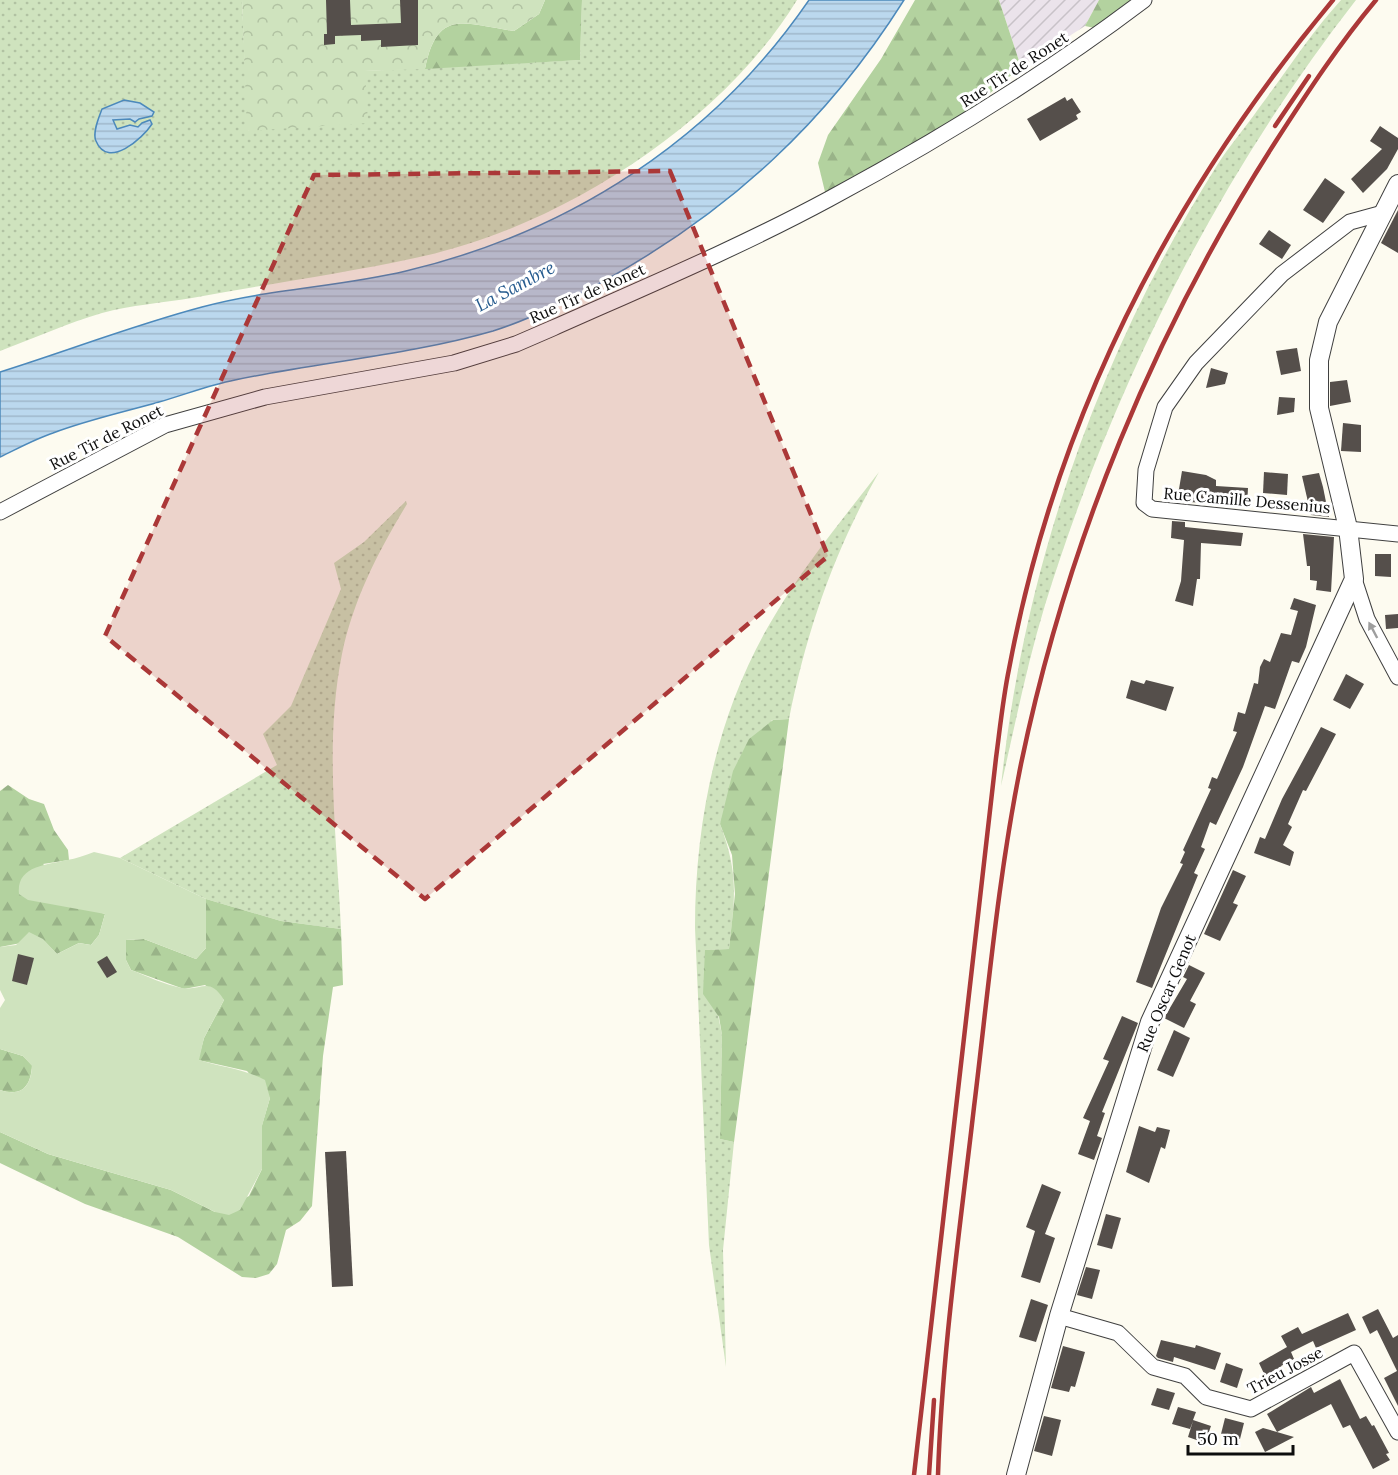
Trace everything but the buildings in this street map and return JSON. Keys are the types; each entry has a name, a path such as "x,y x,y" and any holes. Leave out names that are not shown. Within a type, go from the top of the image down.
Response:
{"street":[{"name":"Rue Tir de Ronet","path":"0,512 165,424 265,398 454,363 516,344 553,328 776,226 921,148 1002,100 1144,0"},
{"path":"1398,184 1328,322 1319,360 1319,408 1348,528 1354,579 1367,619 1398,677"},
{"name":"Rue Camille Dessenius","path":"1348,528 1152,509 1144,503 1146,470 1165,407 1196,363 1282,274 1350,222 1383,213"},
{"path":"1348,528 1398,534"},
{"name":"Rue Oscar Genot","path":"1016,1475 1059,1316 1150,1022 1354,579"},
{"name":"Trieu Josse","path":"1059,1316 1118,1334 1153,1367 1185,1376 1206,1397 1251,1409 1354,1353 1398,1432"}],"highlighted area":[{"path":"670,171 828,556 425,899 105,636 314,175"}],"shaded area":[{"path":"999,0 1099,0 1085,26 1021,67"}],"green space":[{"path":"0,0 242,0 248,131 365,71 580,60 582,0 797,0 765,46 725,89 680,129 631,165 578,197 524,223 469,244 415,258 113,310 76,321 0,351"},
{"path":"242,0 545,0 539,14 514,31 467,24 456,24 446,28 437,36 430,49 425,69 365,71 368,123 247,131"},
{"path":"545,0 582,0 580,60 425,69 430,49 437,36 446,28 456,24 467,24 514,31 539,14"},
{"path":"915,0 999,0 1021,67 931,143 827,200 818,163 828,135 881,59"},
{"path":"1099,0 1144,0 1105,30 1085,26"},
{"path":"1341,0 1356,0 1305,69 1257,140 1173,289 1136,365 1102,444 1045,605 1001,786 1012,704 1028,623 1048,543 1073,464 1103,387 1136,311 1174,238 1216,167 1309,39"},
{"path":"879,472 848,532 824,592 804,654 789,719 772,720 720,824 733,872 733,915 729,949 705,950 722,1035 720,1139 734,1142 723,1250 726,1367 709,1245 695,928 699,846 705,806 725,726 738,688 755,651 799,578"},
{"path":"406,501 407,504 377,557 360,595 342,654 334,722 333,756 341,929 281,921 206,899 120,858 277,765 263,734 291,706 341,589 334,563 364,542"},
{"path":"789,719 734,1142 720,1139 722,1035 719,1017 703,994 705,950 729,949 735,894 732,855 720,824 733,771 749,739 773,720"},
{"path":"8,785 29,799 44,804 54,830 68,850 69,860 43,864 96,911 105,914 99,935 91,945 79,943 57,954 42,939 0,947 0,791"},
{"path":"94,852 120,858 206,899 206,948 196,959 144,939 126,940 126,960 131,970 169,985 182,988 209,986 214,988 224,1000 204,1038 199,1060 265,1080 270,1098 262,1126 262,1169 240,1210 229,1215 215,1212 171,1190 48,1154 0,1132 0,1090 14,1092 24,1088 30,1080 32,1066 23,1056 0,1049 0,1008 5,1000 0,990 0,947 16,945 29,932 43,939 57,954 79,943 91,945 99,935 105,914 28,900 19,894 19,885 27,872 34,868"},
{"path":"206,899 281,921 341,929 343,985 333,987 323,1056 312,1206 300,1221 286,1230 277,1264 269,1274 256,1278 242,1277 178,1237 85,1204 0,1163 0,1132 48,1154 171,1190 215,1212 249,1196 262,1169 262,1125 270,1098 247,1071 198,1060 204,1038 224,1000 205,985 184,989 131,970 126,960 126,940 144,939 196,959 206,948"},
{"path":"0,1049 23,1056 32,1065 30,1079 19,1091 0,1090"}],"water":[{"name":"La Sambre","path":"809,0 904,0 842,86 772,160 693,225 604,281 550,309 493,331 429,346 225,382 66,428 0,457 0,372 202,307 252,296 406,271 466,254 525,232 580,205 633,173 683,137 729,96 771,50"},
{"path":"124,100 140,103 154,112 152,116 135,122 130,119 113,120 117,129 130,125 138,127 150,120 152,124 141,137 125,149 109,153 101,149 96,141 96,125 102,109"}],"railway":[{"path":"914,1475 1000,724 1009,669 1030,576 1057,486 1089,398 1128,314 1171,231 1220,152 1274,75 1333,0"},
{"path":"938,1475 943,1383 952,1291 1000,892 1021,764 1040,682 1063,600 1120,441 1191,287 1276,141 1336,51 1376,0"},
{"path":"1275,126 1309,76"},
{"path":"929,1475 934,1400"}]}
